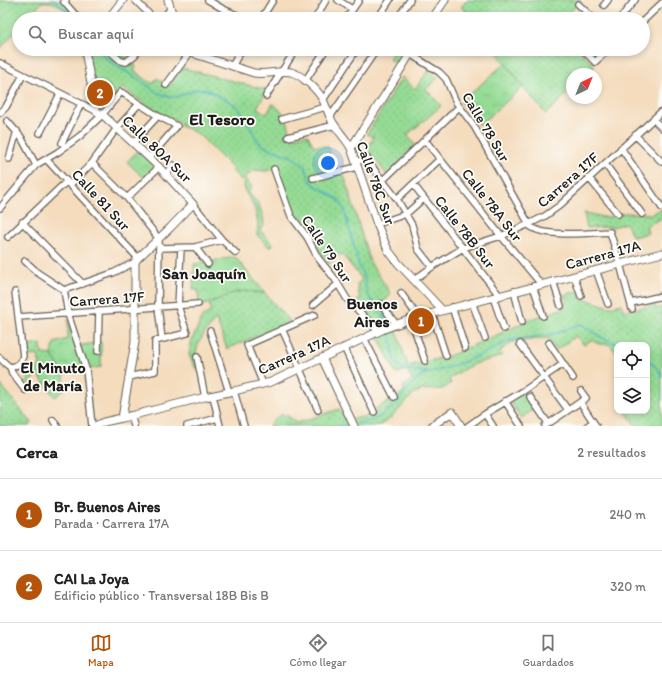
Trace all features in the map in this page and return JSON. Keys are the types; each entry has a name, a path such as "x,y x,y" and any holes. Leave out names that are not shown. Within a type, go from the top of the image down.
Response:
{"street":[{"path":"114,12 123,0"},
{"path":"135,0 147,12"},
{"path":"168,0 171,12"},
{"path":"208,0 230,12"},
{"path":"265,12 273,0"},
{"path":"319,12 326,0"},
{"path":"338,0 352,9"},
{"path":"350,12 359,0"},
{"path":"382,12 390,0"},
{"path":"402,12 410,0"},
{"path":"604,5 608,0"},
{"path":"625,12 636,0"},
{"path":"65,1 74,12"},
{"path":"436,12 442,1"},
{"path":"650,15 662,3"},
{"path":"578,4 587,12"},
{"path":"86,56 99,113"},
{"path":"116,56 126,62 134,56"},
{"path":"166,85 186,56"},
{"name":"Calle 78C Sur","path":"201,56 258,74 282,72 294,73 317,91 330,117 351,148 377,224 391,254 442,310"},
{"path":"232,66 238,56"},
{"path":"266,96 292,56"},
{"path":"306,81 322,56"},
{"path":"282,119 324,104 353,56"},
{"path":"330,117 372,56"},
{"path":"351,148 409,56"},
{"name":"Calle 78 Sur","path":"417,56 446,78 451,93 459,107 474,126 529,224"},
{"path":"589,56 595,62 601,56"},
{"name":"Calle 80A Sur","path":"1,65 99,113 166,174 194,204 222,240 236,253"},
{"path":"0,113 6,107 23,75"},
{"path":"0,208 36,165 58,152 80,136 99,113 120,92 177,126 149,158"},
{"path":"40,133 60,94"},
{"path":"62,143 81,104"},
{"path":"8,237 22,222 92,162 117,128 139,104"},
{"path":"382,180 459,107"},
{"name":"Carrera 17F","path":"414,280 463,248 501,236 546,216 559,206 662,111"},
{"path":"132,143 158,116"},
{"path":"653,119 662,128"},
{"path":"7,121 17,131 36,165"},
{"path":"288,137 335,125"},
{"path":"9,159 17,131"},
{"path":"636,135 662,162"},
{"name":"Calle 78A Sur","path":"425,140 501,236 537,285 544,316"},
{"path":"621,148 662,208"},
{"path":"313,178 356,165 366,156 382,180 398,198 412,225 418,249 432,267"},
{"path":"398,198 440,158"},
{"name":"Calle 81 Sur","path":"46,159 136,260"},
{"path":"92,162 127,198 159,239 158,307 162,339"},
{"path":"605,164 642,214"},
{"path":"166,174 173,165"},
{"path":"127,198 159,167"},
{"name":"Calle 79 Sur","path":"274,169 291,216 307,237 318,258 330,272 347,299 387,327"},
{"path":"589,178 618,214"},
{"name":"Calle 78B Sur","path":"413,184 463,248 496,296 504,329"},
{"path":"377,224 406,214 424,198"},
{"path":"64,290 113,273 136,260 194,204"},
{"path":"22,222 83,284"},
{"path":"529,224 536,230 548,232 610,232 631,306 662,296"},
{"path":"159,248 195,247 222,240"},
{"path":"195,247 208,264"},
{"path":"129,377 155,371 155,341 187,333 178,306 181,248"},
{"name":"Carrera 17A","path":"95,426 104,422 277,380 387,327 414,318 662,253"},
{"path":"122,418 135,342 134,309 136,260"},
{"path":"26,261 38,273 64,290 68,314 86,369 92,426"},
{"path":"596,270 608,304"},
{"path":"574,276 581,296"},
{"path":"554,281 561,306"},
{"path":"313,305 338,284"},
{"path":"514,291 522,322"},
{"path":"10,367 16,366 23,358 15,292"},
{"path":"402,293 414,318 425,361"},
{"path":"472,302 485,338"},
{"name":"Carrera 17F","path":"19,317 198,304"},
{"path":"381,304 387,327"},
{"path":"452,307 465,348"},
{"path":"98,351 99,311"},
{"path":"432,313 446,356"},
{"path":"263,384 247,345 315,315"},
{"path":"282,329 318,410"},
{"path":"210,331 244,426"},
{"path":"364,338 394,397"},
{"path":"549,343 573,378"},
{"path":"520,344 568,410"},
{"path":"344,347 374,412"},
{"path":"197,357 220,426"},
{"path":"0,358 10,367 12,373 25,390"},
{"path":"322,358 354,426"},
{"path":"468,426 504,401 525,390 563,364"},
{"path":"530,397 546,425 586,398 581,391"},
{"path":"504,401 522,426"},
{"path":"580,402 594,424 587,426"},
{"path":"432,426 452,412 461,426"},
{"path":"485,414 493,426"},
{"path":"130,416 134,426"},
{"path":"187,426 218,418"},
{"path":"53,420 57,426"}],"green space":[{"path":"0,0 64,0 72,12 66,12 56,4 42,2 33,12 12,12 12,35 0,49"},
{"path":"467,0 581,0 570,12 467,12 461,7"},
{"path":"125,56 136,66 134,71 153,84 157,78 169,86 183,68 267,90 257,108 267,114 273,103 286,116 292,138 307,134 314,146 328,146 336,174 343,172 370,262 391,294 383,303 398,318 383,324 373,323 354,302 360,300 357,284 362,279 341,253 329,264 293,214 276,169 266,171 254,170 244,178 252,187 248,192 259,205 264,226 260,230 273,245 270,248 257,235 258,224 255,209 245,191 244,183 232,171 234,170 200,136 189,129 180,126 181,123 158,112 122,88 103,108 97,104 89,57"},
{"path":"391,56 406,56 400,66 389,59"},
{"path":"499,56 584,56 595,66 593,68 566,68 566,95 546,114"},
{"path":"505,63 523,87 479,125 461,102"},
{"path":"429,70 438,78 426,89 441,106 407,135 415,145 387,176 368,148 374,137 367,134 402,77 415,89"},
{"path":"138,150 155,167 144,178 127,162"},
{"path":"662,209 662,218 646,226 648,233 633,237 626,223 613,227 587,228 584,213 608,217 625,213 651,214"},
{"path":"235,257 265,293 246,291 236,292 199,307 198,290 193,289 194,264"},
{"path":"246,291 265,293 290,322 227,349 216,319 198,345 196,355 198,368 196,369 189,355 191,343 202,317 211,311 209,303 236,292"},
{"path":"578,291 581,298 610,307 621,304 624,311 655,305 656,309 662,307 662,426 636,426 627,414 650,414 650,342 614,342 614,350 609,344 599,344 591,340 584,345 576,336 556,350 548,338 512,342 500,351 502,355 464,369 449,379 451,383 443,389 423,390 414,393 395,414 380,425 269,426 275,419 282,415 288,416 296,423 339,409 346,419 366,417 378,412 376,408 405,391 403,386 412,380 407,370 396,373 378,337 396,329 408,366 449,356 531,319 564,308 566,303 564,295"},
{"path":"68,318 76,346 101,342 101,367 64,374 52,355 54,343 68,339"},
{"path":"41,344 42,354 52,355 64,374 65,389 55,397 38,375 28,384 26,381 40,365 38,355 27,356 26,346"},
{"path":"0,384 32,423 30,426 0,426"},
{"path":"523,392 534,409 521,418 510,401"}],"waterway":[{"path":"54,0 68,12"},
{"path":"104,56 110,62 137,78 158,93 169,97 176,97 197,89 207,90 227,100 241,111 257,140 263,146 292,157 304,165 310,180 315,185 339,200 344,209 367,292 384,317 387,326"},
{"path":"356,423 370,421 381,416 395,405 413,383 422,375 461,363 510,340 553,334 581,324 601,337 614,343"},
{"path":"388,330 392,342 394,359 398,364 406,369 431,372"},
{"path":"650,362 656,367 662,377"},
{"path":"340,426 350,424"}],"place":[{"name":"CAI La Joya","path":"100,93"},
{"name":"Br. Buenos Aires","path":"421,321"}],"district":[{"name":"El Tesoro","path":"222,119"},
{"name":"San Joaquín","path":"204,273"},
{"name":"Buenos Aires","path":"372,312"},
{"name":"El Minuto de María","path":"53,376"}]}
